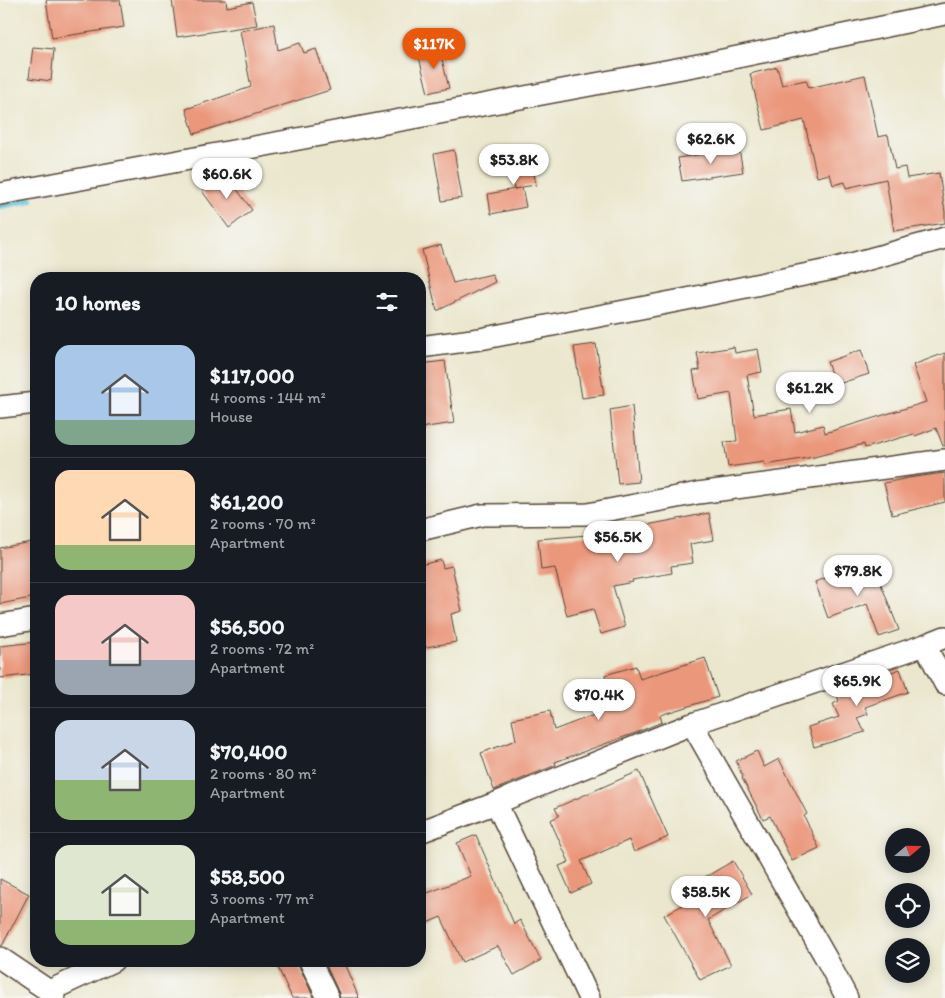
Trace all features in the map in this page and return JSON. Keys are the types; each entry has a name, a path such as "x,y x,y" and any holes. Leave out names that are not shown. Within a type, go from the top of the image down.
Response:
{"street":[{"path":"0,194 694,66 945,14"},
{"path":"426,346 480,339 833,269 945,238"},
{"path":"0,407 30,403"},
{"path":"426,529 482,515 588,514 698,493 945,460"},
{"path":"0,626 30,620"},
{"path":"426,830 692,724 945,637"},
{"path":"925,645 945,684"},
{"path":"692,724 847,998"},
{"path":"496,803 589,998"},
{"path":"0,958 52,995 103,967"},
{"path":"313,967 328,998"}],"building":[{"path":"46,0 120,0 124,27 52,38"},
{"path":"172,0 226,0 227,7 252,2 257,25 177,37"},
{"path":"274,24 278,50 300,43 304,53 316,49 330,90 194,134 186,109 251,87 240,31"},
{"path":"33,47 54,49 51,81 29,78"},
{"path":"439,47 449,88 428,93 418,53"},
{"path":"777,67 782,85 806,80 809,88 865,75 878,137 888,135 895,169 905,167 907,178 939,173 945,223 894,231 886,179 846,188 845,182 833,185 830,174 817,177 804,120 764,130 750,74"},
{"path":"739,148 743,172 682,181 678,158"},
{"path":"454,150 462,198 442,201 434,154"},
{"path":"531,155 536,185 522,187 526,207 491,214 488,194 520,188 514,189 509,158"},
{"path":"225,173 252,210 229,228 202,191"},
{"path":"441,245 453,283 492,274 495,282 437,311 422,250"},
{"path":"596,344 604,395 582,398 574,347"},
{"path":"734,347 735,353 758,349 762,372 747,375 754,415 791,409 795,432 823,425 825,433 926,402 913,365 945,353 945,446 943,446 936,428 915,436 914,434 865,448 864,444 814,457 765,465 764,462 728,467 724,442 737,441 731,393 698,399 693,371 700,370 697,353"},
{"path":"861,350 869,374 835,385 827,362"},
{"path":"445,361 454,423 426,427 426,363"},
{"path":"632,406 639,482 618,484 610,410"},
{"path":"945,473 945,502 892,515 884,483"},
{"path":"709,513 714,540 690,544 693,563 671,566 672,573 632,580 633,582 613,586 625,627 601,634 593,609 567,616 555,568 541,570 538,539 588,536"},
{"path":"30,542 30,598 0,604 0,548"},
{"path":"441,560 443,568 452,566 462,611 451,614 456,642 426,647 426,564"},
{"path":"873,564 899,630 879,637 867,604 828,618 815,582 845,571 846,574"},
{"path":"30,643 30,675 0,678 0,646"},
{"path":"705,658 718,697 660,715 662,722 555,762 556,765 494,790 481,753 516,740 512,719 550,711 554,730 615,707 605,675 636,666 640,679"},
{"path":"900,669 908,692 865,707 868,714 857,718 865,732 814,747 808,727 839,717 833,704 839,701 836,692"},
{"path":"757,751 764,767 779,759 807,814 804,816 819,848 792,861 770,816 763,819 742,778 736,761"},
{"path":"639,771 668,837 634,852 629,840 581,861 591,884 571,893 559,866 569,862 550,820 559,816 555,808"},
{"path":"476,835 514,924 520,920 541,960 514,975 498,946 462,962 441,917 426,923 426,894 471,876 457,843"},
{"path":"733,861 752,894 708,920 731,965 700,980 664,915 683,905 676,894"},
{"path":"0,879 29,894 2,946 0,946"},
{"path":"278,967 299,967 314,998 292,998"},
{"path":"327,967 346,967 359,998 340,998"}],"waterway":[{"path":"0,205 30,199"}]}
